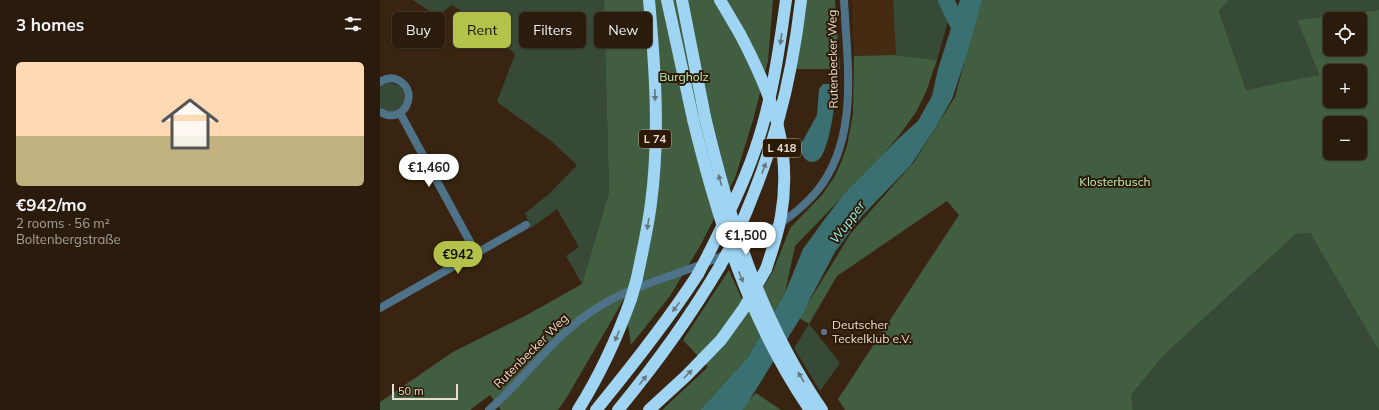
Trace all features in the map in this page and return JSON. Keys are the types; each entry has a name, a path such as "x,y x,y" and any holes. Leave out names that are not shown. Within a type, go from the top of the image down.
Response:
{"highway":[{"name":"L 74","path":"578,410 614,343 631,299 637,278 647,228 653,188 655,152 655,72 649,0"},
{"path":"667,0 693,119 724,230 749,298 777,357 810,410"},
{"path":"682,0 705,117 734,228 766,312 787,352 822,410"},
{"name":"L 418","path":"648,410 686,376 721,340 744,308 766,269 776,241 782,215 784,162 776,115 767,91 740,34 720,0"},
{"path":"596,410 654,338 698,274 735,201 755,149 765,116 774,76 786,0"},
{"path":"618,410 672,342 720,266 732,242 761,176 778,126 790,75 801,0"}],"street":[{"name":"Rutenbecker Weg","path":"490,410 553,344 577,322 600,306 647,283 712,262 741,247 791,216 817,191 829,173 836,157 841,144 846,120 848,75 844,0"},
{"path":"380,112 389,115 400,113 405,109 409,97 408,90 400,81 388,78 381,80"},
{"path":"400,113 476,253"},
{"path":"380,308 526,225"}],"shaded area":[{"path":"852,0 893,0 896,55 854,56"}],"green space":[{"path":"413,0 604,0 604,12 594,12 594,48 605,48 609,192 582,284 566,256 579,247 557,209 531,228 525,213 549,194 577,165 550,140 497,102 515,54 509,48 511,48 511,12 463,12 452,5 442,12 431,12"},
{"name":"Burgholz","path":"604,0 773,0 768,61 753,120 735,178 700,246 670,296 631,345 619,266 624,299 558,410 501,410 490,395 470,410 380,410 380,402 453,352 525,316 582,284 609,192 605,48 652,48 652,12 604,12"},
{"path":"806,0 835,0 840,69 797,69"},
{"path":"893,0 954,0 937,60 896,55"},
{"name":"Klosterbusch","path":"981,0 1229,0 1219,11 1246,90 1319,75 1297,20 1323,17 1323,56 1367,56 1367,12 1363,12 1379,10 1379,351 1310,233 1296,234 1164,355 1131,395 1133,410 845,410 838,399 959,215 947,201 837,276 809,324 799,318 851,233 914,162 955,97"},
{"path":"1229,0 1379,0 1379,10 1363,12 1323,12 1323,17 1297,20 1319,76 1246,90 1219,11"},
{"path":"896,55 937,60 926,92 916,112 881,157 795,246 785,293 748,357 700,410 662,410 708,367 683,340 729,270 748,313 773,271 790,228 822,195 835,176 847,146 853,114 854,56"},
{"path":"388,83 397,85 402,89 404,95 404,102 395,111 388,111 380,107 380,86"},
{"path":"1310,233 1379,351 1379,410 1133,410 1131,395 1164,355 1296,234"},
{"path":"809,324 840,363 820,391 794,348"},
{"path":"756,393 781,410 740,410"}],"water":[{"path":"960,0 982,0 967,54 952,99 936,127 911,165 861,217 835,252 804,312 742,410 700,410 748,357 785,293 803,249 824,220 845,193 898,139 918,121 932,96 938,69"},
{"path":"823,84 830,84 833,89 834,108 832,120 827,142 821,157 813,162 810,162 806,160 802,153 801,144 817,115 819,89"}],"waterway":[{"name":"Wupper","path":"946,0 961,31"}],"place":[{"name":"Deutscher Teckelklub e.V.","path":"824,332"}]}
